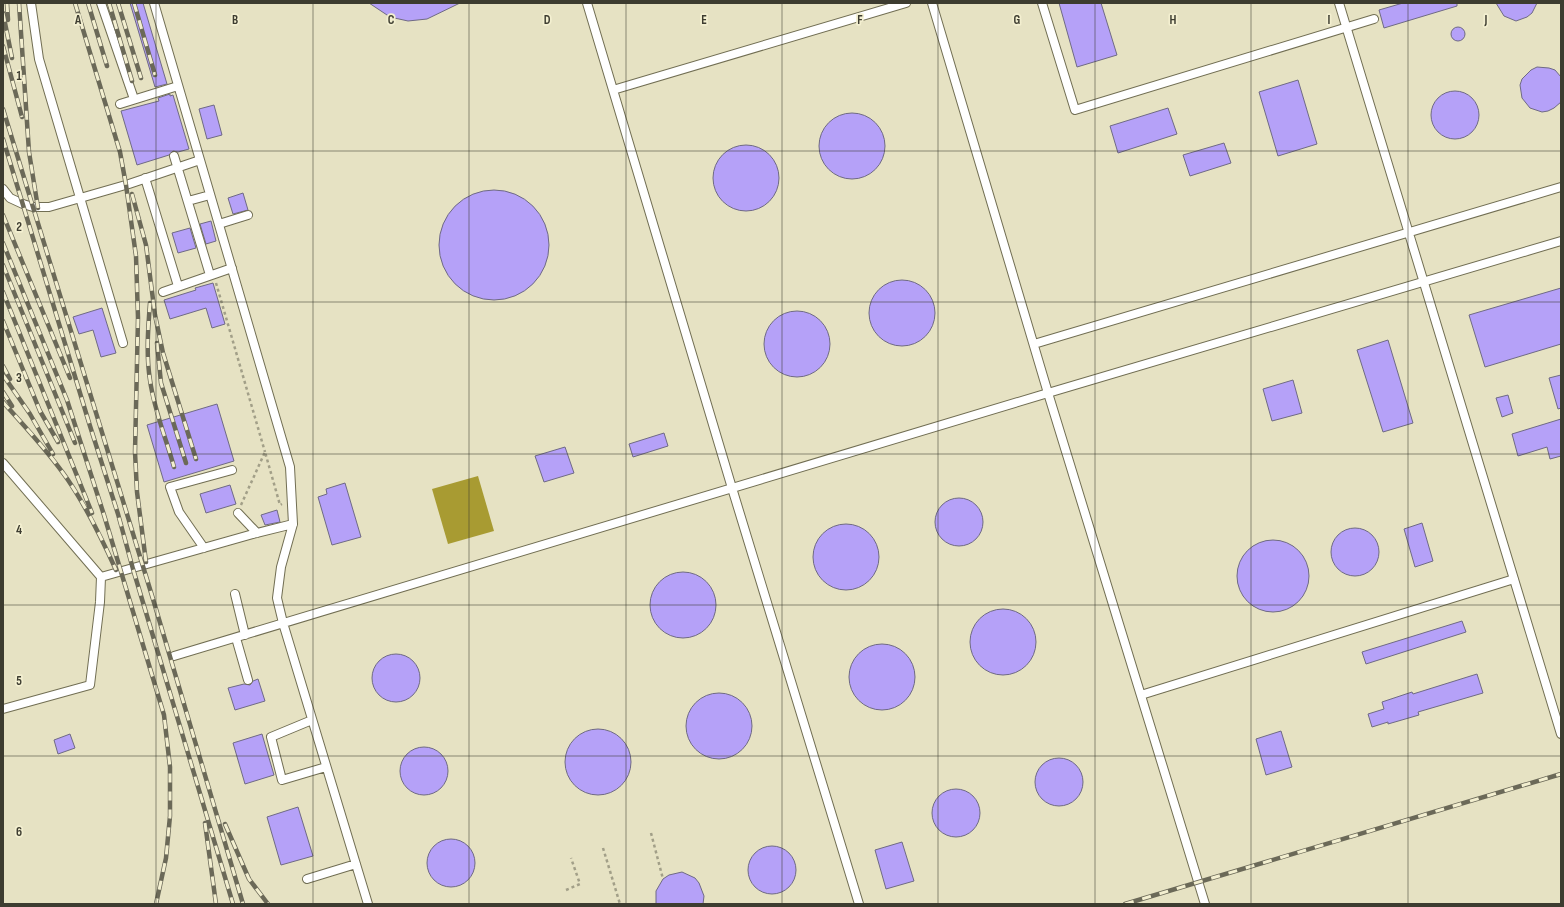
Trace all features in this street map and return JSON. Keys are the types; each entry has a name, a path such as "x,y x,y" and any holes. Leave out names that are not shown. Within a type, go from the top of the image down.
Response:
{"lane":[{"path":"31,3 39,59 123,343"},
{"path":"101,3 134,100"},
{"path":"154,3 290,466 293,524 281,567 277,598 283,623 368,904"},
{"path":"587,3 732,488 859,904"},
{"path":"613,90 906,3"},
{"path":"932,3 1048,393 1205,904"},
{"path":"1042,3 1076,110 1374,19"},
{"path":"1339,3 1561,734"},
{"path":"120,104 178,86"},
{"path":"174,156 212,274"},
{"path":"3,189 10,198 23,204 38,207 49,207 200,160"},
{"path":"145,178 178,286"},
{"path":"1034,344 1561,187"},
{"path":"188,201 210,195"},
{"path":"219,224 248,215"},
{"path":"174,656 1048,393 1561,241"},
{"path":"163,292 232,268"},
{"path":"3,463 102,577 90,685 3,709"},
{"path":"204,548 179,512 170,487 232,470"},
{"path":"238,513 257,532"},
{"path":"102,577 257,532 293,524"},
{"path":"1142,695 1514,579"},
{"path":"235,594 245,635"},
{"path":"236,638 248,680"},
{"path":"312,720 271,737 282,780 326,767"},
{"path":"307,879 356,864"}],"path":[{"path":"212,274 280,505 293,501"},
{"path":"238,513 265,452"},
{"path":"651,833 663,879"},
{"path":"603,848 620,904"},
{"path":"566,890 580,884 570,858"}],"shaded area":[{"path":"478,476 494,531 448,544 432,489"}],"building":[{"path":"130,3 143,3 167,84 155,87"},
{"path":"369,3 460,3 427,19 408,21 390,17"},
{"path":"1059,3 1101,3 1117,55 1077,67"},
{"path":"1403,3 1457,3 1457,6 1384,28 1379,10"},
{"path":"1496,3 1537,3 1532,13 1527,17 1516,21 1504,16"},
{"path":"1455,27 1461,27 1465,31 1465,37 1461,41 1455,41 1451,37 1451,31"},
{"path":"1537,67 1555,70 1561,77 1561,102 1548,111 1542,112 1530,108 1522,98 1520,85 1522,79 1531,70"},
{"path":"1298,80 1317,144 1278,156 1259,92"},
{"path":"1450,91 1460,91 1472,98 1479,110 1479,120 1472,132 1460,139 1450,139 1442,135 1435,128 1431,120 1431,110 1435,102 1442,95"},
{"path":"170,94 170,96 173,95 189,149 178,152 173,151 169,155 137,165 121,111 159,101 158,98"},
{"path":"214,105 222,135 207,139 199,109"},
{"path":"1168,108 1177,134 1118,153 1110,126"},
{"path":"852,113 864,116 875,123 882,134 885,146 882,158 875,169 864,176 852,179 840,176 829,169 822,158 819,146 822,134 829,123 840,116"},
{"path":"1224,143 1231,163 1190,176 1183,155"},
{"path":"746,145 758,148 769,155 776,166 779,178 776,190 769,201 758,208 746,211 734,208 723,201 716,190 713,178 716,166 723,155 734,148"},
{"path":"494,190 515,194 533,206 545,224 549,245 545,266 533,284 515,296 494,300 473,296 455,284 443,266 439,245 443,224 455,206 473,194"},
{"path":"243,193 248,210 233,214 228,198"},
{"path":"211,221 216,241 206,244 200,224"},
{"path":"190,228 196,248 178,253 172,233"},
{"path":"902,280 914,283 925,290 932,301 935,313 932,325 925,336 914,343 902,346 890,343 879,336 872,325 869,313 872,301 879,290 890,283"},
{"path":"213,283 225,324 212,328 206,308 170,319 164,300"},
{"path":"1561,288 1561,344 1485,367 1469,315"},
{"path":"102,308 116,353 101,357 93,330 79,334 73,317"},
{"path":"797,311 809,314 820,321 827,332 830,344 827,356 820,367 809,374 797,377 785,374 774,367 767,356 764,344 767,332 774,321 785,314"},
{"path":"1388,340 1413,423 1383,432 1357,350"},
{"path":"1561,375 1561,408 1558,409 1549,378"},
{"path":"1293,380 1302,413 1272,421 1263,389"},
{"path":"1508,395 1513,413 1502,417 1496,398"},
{"path":"217,404 234,461 164,482 147,425"},
{"path":"1561,419 1561,456 1550,459 1547,447 1518,456 1512,434"},
{"path":"664,433 668,446 633,457 629,444"},
{"path":"565,447 574,473 544,482 535,456"},
{"path":"345,483 361,537 332,545 318,497 327,494 326,489"},
{"path":"230,485 236,504 206,513 200,494"},
{"path":"954,498 964,498 976,505 983,517 983,527 976,539 964,546 954,546 946,542 939,535 935,527 935,517 939,509 946,502"},
{"path":"277,510 280,522 265,525 261,515"},
{"path":"1422,523 1433,561 1415,567 1404,529"},
{"path":"846,524 858,527 869,534 876,545 879,557 876,569 869,580 858,587 846,590 834,587 823,580 816,569 813,557 816,545 823,534 834,527"},
{"path":"1350,528 1360,528 1372,535 1379,547 1379,557 1372,569 1360,576 1350,576 1342,572 1335,565 1331,557 1331,547 1335,539 1342,532"},
{"path":"1266,540 1280,540 1287,542 1299,550 1307,562 1309,576 1307,590 1299,602 1287,610 1280,612 1266,612 1259,610 1247,602 1239,590 1237,583 1237,569 1239,562 1247,550 1259,542"},
{"path":"683,572 695,575 706,582 713,593 716,605 713,617 706,628 695,635 683,638 671,635 660,628 653,617 650,605 653,593 660,582 671,575"},
{"path":"1003,609 1015,612 1026,619 1033,630 1036,642 1033,654 1026,665 1015,672 1003,675 991,672 980,665 973,654 970,642 973,630 980,619 991,612"},
{"path":"1462,621 1466,632 1366,664 1362,652"},
{"path":"882,644 894,647 905,654 912,665 915,677 912,689 905,700 894,707 882,710 870,707 859,700 852,689 849,677 852,665 859,654 870,647"},
{"path":"391,654 401,654 413,661 420,673 420,683 413,695 401,702 391,702 383,698 376,691 372,683 372,673 376,665 383,658"},
{"path":"1477,674 1483,693 1418,712 1419,715 1372,727 1368,714 1384,709 1382,702"},
{"path":"258,679 265,701 235,710 228,688 244,684 250,685 253,681"},
{"path":"719,693 731,696 742,703 749,714 752,726 749,738 742,749 731,756 719,759 707,756 696,749 689,738 686,726 689,714 696,703 707,696"},
{"path":"598,729 610,732 621,739 628,750 631,762 628,774 621,785 610,792 598,795 586,792 575,785 568,774 565,762 568,750 575,739 586,732"},
{"path":"1281,731 1292,767 1266,775 1256,739"},
{"path":"70,734 75,748 58,754 54,740"},
{"path":"262,734 274,775 245,784 233,743"},
{"path":"419,747 429,747 441,754 448,766 448,776 441,788 429,795 419,795 411,791 404,784 400,776 400,766 404,758 411,751"},
{"path":"1054,758 1064,758 1076,765 1083,777 1083,787 1076,799 1064,806 1054,806 1046,802 1039,795 1035,787 1035,777 1039,769 1046,762"},
{"path":"951,789 961,789 973,796 980,808 980,818 973,830 961,837 951,837 943,833 936,826 932,818 932,808 936,800 943,793"},
{"path":"298,807 313,856 281,865 267,817"},
{"path":"446,839 456,839 468,846 475,858 475,868 468,880 456,887 446,887 438,883 431,876 427,868 427,858 431,850 438,843"},
{"path":"902,842 914,881 886,889 875,850"},
{"path":"767,846 777,846 789,853 796,865 796,875 789,887 777,894 767,894 759,890 752,883 748,875 748,865 752,857 759,850"},
{"path":"682,872 695,878 699,883 704,896 703,904 656,904 656,891 663,879 669,875"}],"railway":[{"path":"7,3 8,20"},
{"path":"19,3 29,152 38,208"},
{"path":"75,3 120,152 136,256 138,318 135,452 137,492 146,562"},
{"path":"88,3 107,66"},
{"path":"109,3 132,81"},
{"path":"118,3 141,78"},
{"path":"134,3 155,75"},
{"path":"3,13 12,58"},
{"path":"3,46 22,117"},
{"path":"3,109 153,599 243,904"},
{"path":"3,139 118,514 233,904"},
{"path":"132,194 146,245 155,315 163,353 196,459"},
{"path":"3,215 70,378"},
{"path":"3,243 67,400 104,515 164,715 170,767 170,816 166,858 156,904"},
{"path":"3,265 75,443"},
{"path":"3,292 92,513"},
{"path":"150,303 148,332 150,380 157,413 174,467"},
{"path":"3,321 40,411 58,442"},
{"path":"157,343 161,383 186,463"},
{"path":"3,366 10,379"},
{"path":"3,375 30,414 53,454"},
{"path":"3,392 12,406"},
{"path":"3,402 45,450 68,480 94,524 116,570"},
{"path":"1125,904 1561,774"},
{"path":"205,823 216,904"},
{"path":"225,824 249,879 268,904"}]}
